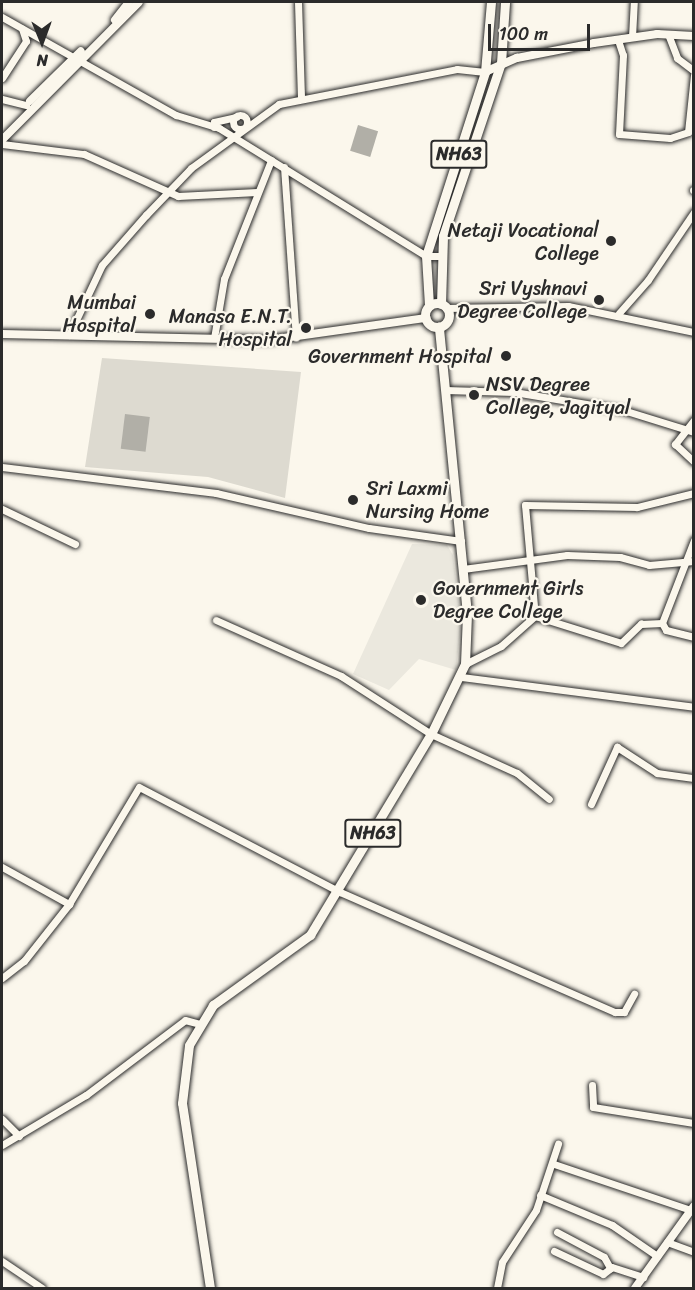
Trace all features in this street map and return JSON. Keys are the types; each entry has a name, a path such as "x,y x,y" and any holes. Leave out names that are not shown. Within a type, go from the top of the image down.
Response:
{"highway":[{"name":"NH63","path":"426,318 429,304 426,256 485,72 490,2"},
{"name":"NH63","path":"210,1288 182,1103 185,1056 200,1024 220,999 304,942 340,892 431,734 461,677 465,664 461,541 439,326 447,319 443,306 440,256 451,204 500,66 505,2"},
{"path":"429,304 443,306"},
{"path":"426,318 439,326"}],"main road":[{"path":"2,142 129,2"},
{"path":"2,132 26,105 139,2"},
{"path":"485,72 517,58 618,40 668,34 693,36"},
{"path":"2,334 296,338 426,318"},
{"path":"635,1288 691,1212"}],"street":[{"path":"298,2 301,99"},
{"path":"632,38 634,2"},
{"path":"2,17 78,57 176,115 214,127 230,136 426,256 440,256"},
{"path":"2,78 26,41 22,28"},
{"path":"618,40 623,55 619,134 670,138 688,132 693,73 677,58 668,34"},
{"path":"69,334 102,266 168,192 230,136 243,131 279,104 457,69 485,72"},
{"path":"2,99 26,105"},
{"path":"214,127 214,122 236,117 235,127 243,131"},
{"path":"2,142 84,154 168,192 190,197 258,192"},
{"path":"214,338 224,279 271,160"},
{"path":"284,167 296,338"},
{"path":"619,313 648,280 693,212"},
{"path":"443,306 536,304 619,313 693,332"},
{"path":"445,390 514,392 623,410 690,431"},
{"path":"693,420 690,431 675,444 693,462"},
{"path":"2,467 216,493 369,528 461,541"},
{"path":"535,616 525,505 637,507 693,493"},
{"path":"2,509 75,544"},
{"path":"662,623 691,560 693,540"},
{"path":"463,569 530,559 620,557 649,565 691,560"},
{"path":"535,616 621,643 641,624 662,623"},
{"path":"465,664 501,646 535,616"},
{"path":"216,620 341,676 431,734 517,773 549,799"},
{"path":"662,623 666,630 693,637"},
{"path":"461,677 693,706"},
{"path":"591,804 617,747 657,773 693,778"},
{"path":"2,978 24,961 69,904 136,787 340,892 615,1012 624,1012 634,994"},
{"path":"2,867 69,904"},
{"path":"2,1145 91,1092 185,1020 200,1024"},
{"path":"592,1085 593,1107 693,1123"},
{"path":"2,1119 19,1136"},
{"path":"496,1288 502,1262 540,1195 554,1164 558,1144"},
{"path":"554,1164 691,1212"},
{"path":"540,1195 612,1225 657,1256"},
{"path":"557,1232 604,1257 610,1268 643,1277"},
{"path":"667,1242 693,1252"},
{"path":"554,1251 603,1274 610,1268"},
{"path":"2,1261 42,1288"}],"shaded area":[{"path":"358,125 378,131 370,157 350,151"},
{"path":"102,358 301,372 285,498 208,477 85,467"},
{"path":"125,414 150,417 146,452 121,449"},
{"name":"Government Girls Degree College","path":"412,544 447,545 453,555 461,623 456,670 419,659 389,690 353,674"}],"place":[{"name":"Netaji Vocational College","path":"611,241"},
{"name":"Sri Vyshnavi Degree College","path":"599,300"},
{"name":"Mumbai Hospital","path":"150,314"},
{"name":"Manasa E.N.T. Hospital","path":"306,328"},
{"name":"Government Hospital","path":"506,356"},
{"name":"NSV Degree College, Jagityal","path":"474,395"},
{"name":"Sri Laxmi Nursing Home","path":"353,500"},
{"name":"Government Girls Degree College","path":"421,600"}]}
